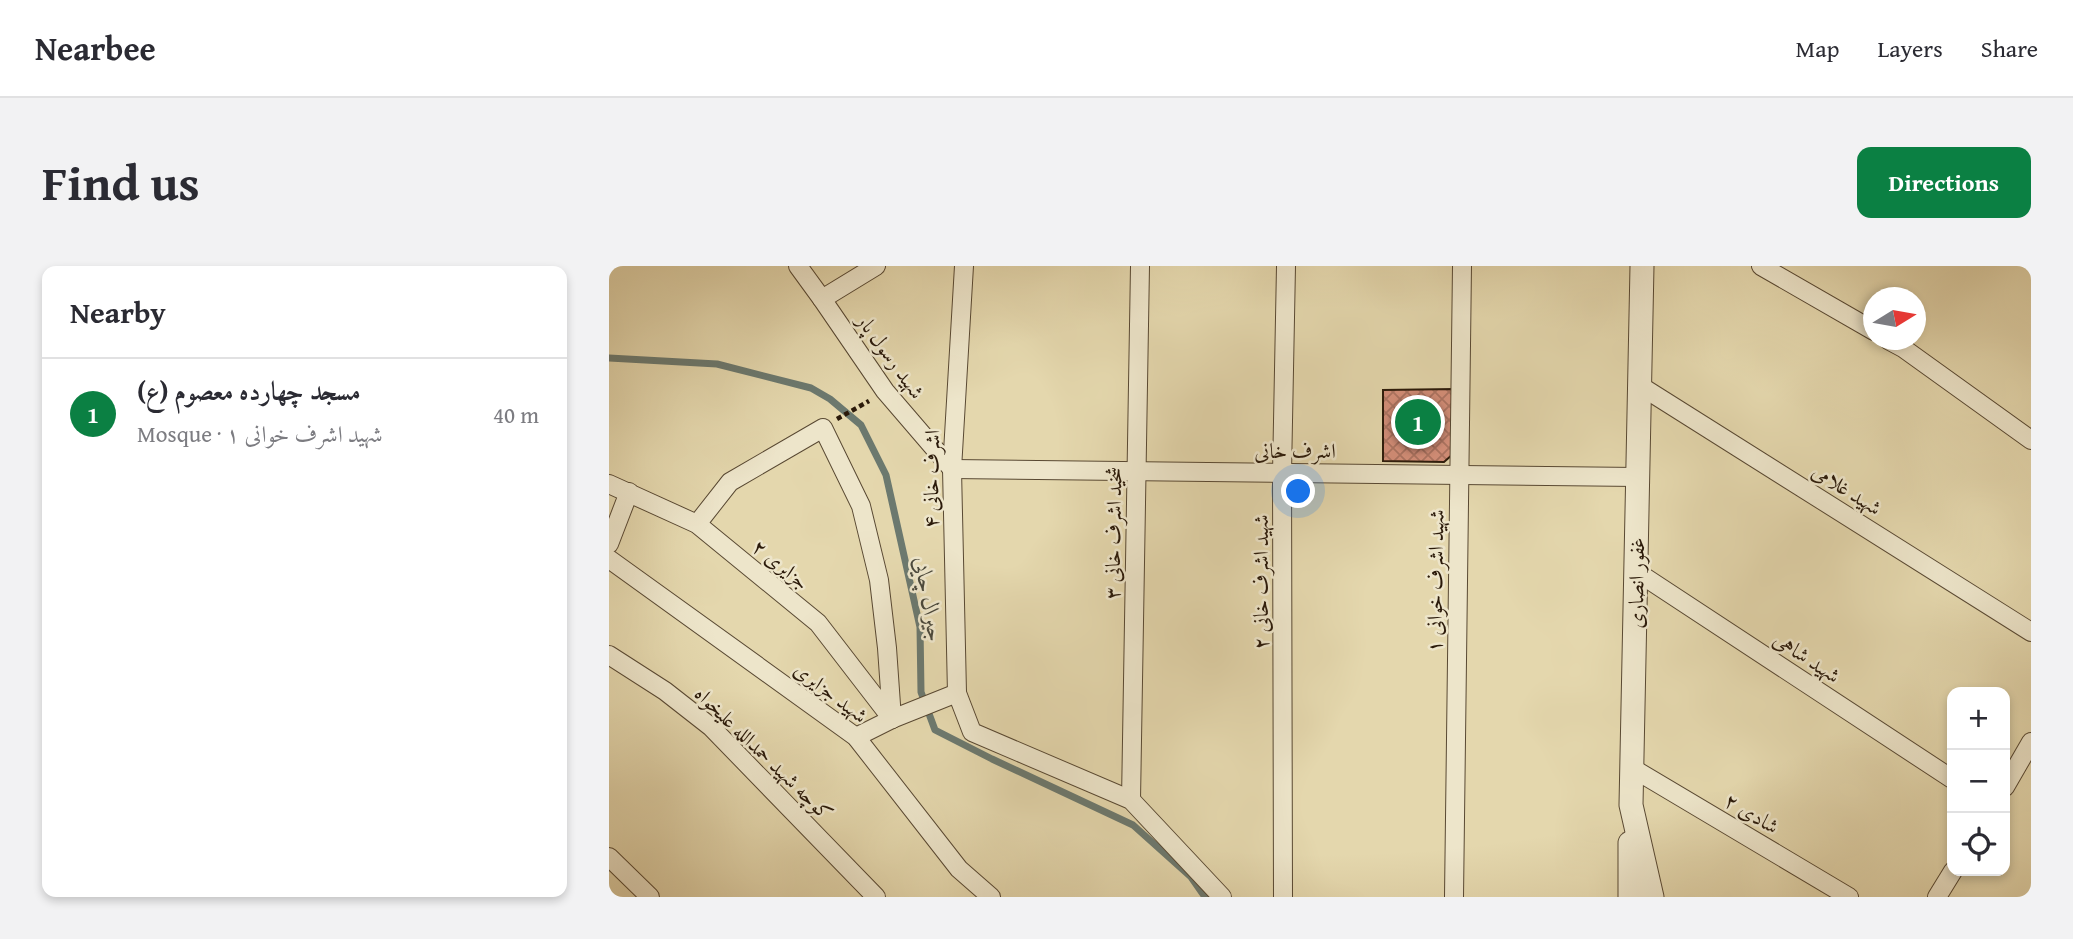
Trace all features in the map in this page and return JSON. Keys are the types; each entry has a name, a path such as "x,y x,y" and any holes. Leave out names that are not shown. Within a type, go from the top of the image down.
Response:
{"street":[{"name":"شهید رسول پار","path":"798,266 885,391 952,469"},
{"path":"822,299 876,266"},
{"name":"اشرف خانی ۴","path":"964,266 952,469 957,693 972,732 1131,800"},
{"name":"شخید اشرف خانی ۳","path":"1131,800 1140,266"},
{"name":"شهید اشرف خانی ۲","path":"1283,897 1282,473 1286,266"},
{"name":"شهید اشرف خوانی ۱","path":"1454,897 1462,266"},
{"name":"غفور انصاری","path":"1642,266 1631,805 1652,897"},
{"path":"1761,266 1863,325"},
{"path":"1906,350 2031,440"},
{"name":"شهید غلامی","path":"1639,385 2031,632"},
{"path":"697,524 730,482 823,428 861,506 879,580 892,719"},
{"name":"اشرف خانی","path":"952,469 1638,477"},
{"name":"جزایری ۲","path":"609,484 697,524 818,623 892,719"},
{"path":"609,544 629,492"},
{"name":"شهید جزایری","path":"609,559 856,737 959,869 991,897"},
{"name":"شهید شاهی","path":"1637,572 1947,776"},
{"name":"کوچه شهید حمدالله علیخواه","path":"609,655 665,691 711,727 876,897"},
{"path":"856,737 892,719 957,693"},
{"path":"2010,778 2031,742"},
{"name":"شادی ۲","path":"1632,768 1849,897"},
{"path":"1131,800 1223,897"},
{"path":"1630,897 1631,805"},
{"path":"609,857 650,897"},
{"path":"1937,897 1950,876"}],"path":[{"path":"823,428 885,391"}],"building":[{"path":"1454,389 1453,454 1444,462 1383,461 1383,390"}],"waterway":[{"name":"جیرال چایی","path":"609,358 717,364 811,388 830,399 861,425 886,475 920,627 921,692 935,730 1133,825 1191,877 1205,897"}],"place":[{"name":"مسجد چهارده معصوم (ع)","path":"1418,422"}]}
